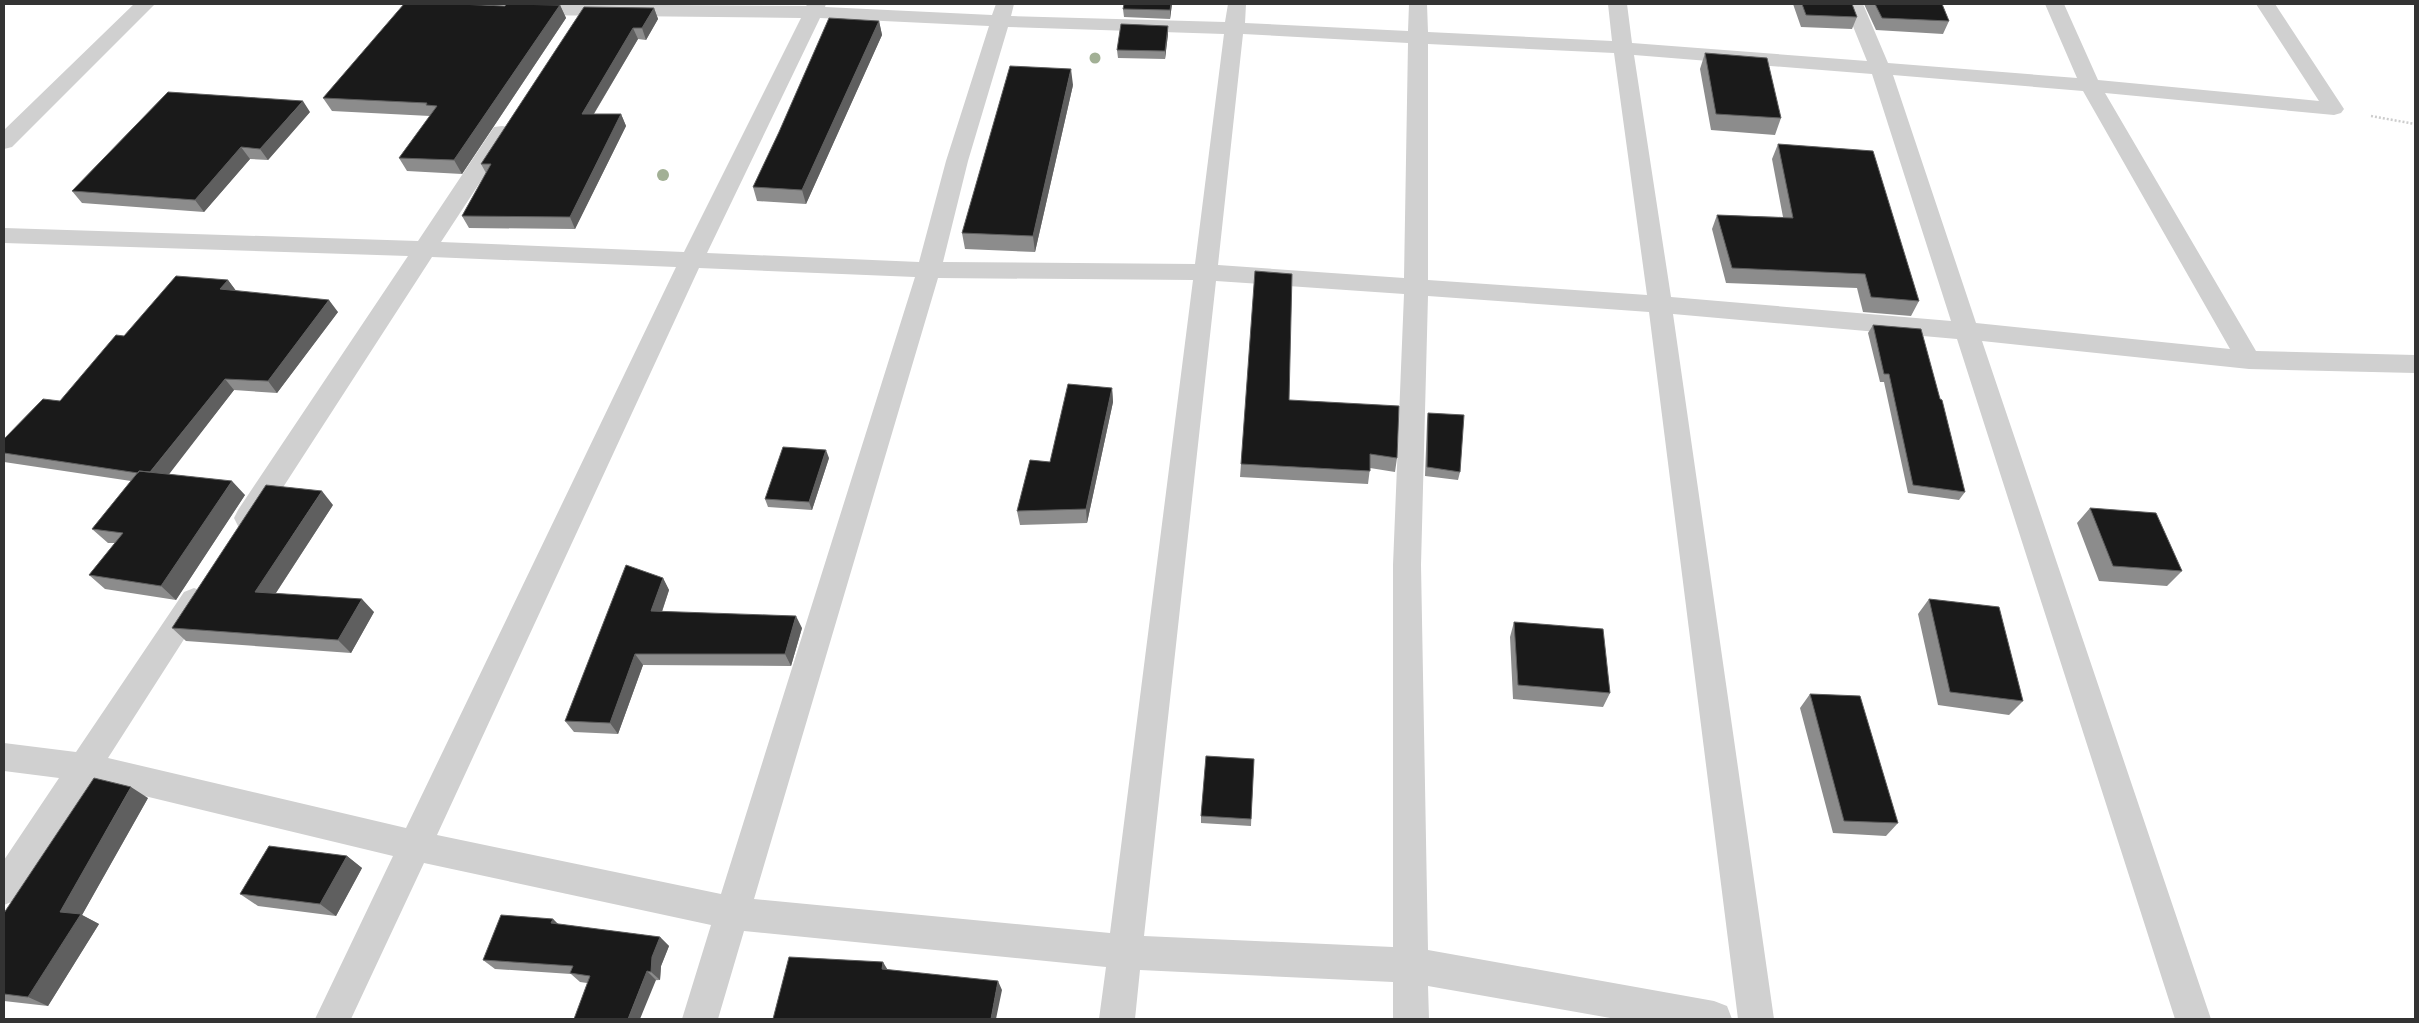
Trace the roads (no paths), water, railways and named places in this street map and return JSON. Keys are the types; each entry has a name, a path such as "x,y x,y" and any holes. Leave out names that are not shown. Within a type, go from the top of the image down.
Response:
{"street":[{"path":"4,142 145,4"},
{"path":"1411,1019 1408,565 1416,287 1418,4"},
{"path":"1618,4 1682,461 1756,1019"},
{"path":"1854,4 1880,68 2193,1019"},
{"path":"2055,4 2090,85 2249,360"},
{"path":"505,8 815,8 1235,16 1418,38 1623,48 2090,85 2334,109 2266,4"},
{"path":"566,36 584,8"},
{"path":"333,1019 692,259 815,8"},
{"path":"700,1019 929,270 957,162 1003,13"},
{"path":"1117,1019 1235,16"},
{"path":"235,537 517,110"},
{"path":"4,235 425,248 929,270 1205,272 1659,304 1966,331 2249,360 2415,364"},
{"path":"4,889 208,578"},
{"path":"4,757 83,767 416,846 731,913 1126,952 1411,965 1714,1019"}]}
